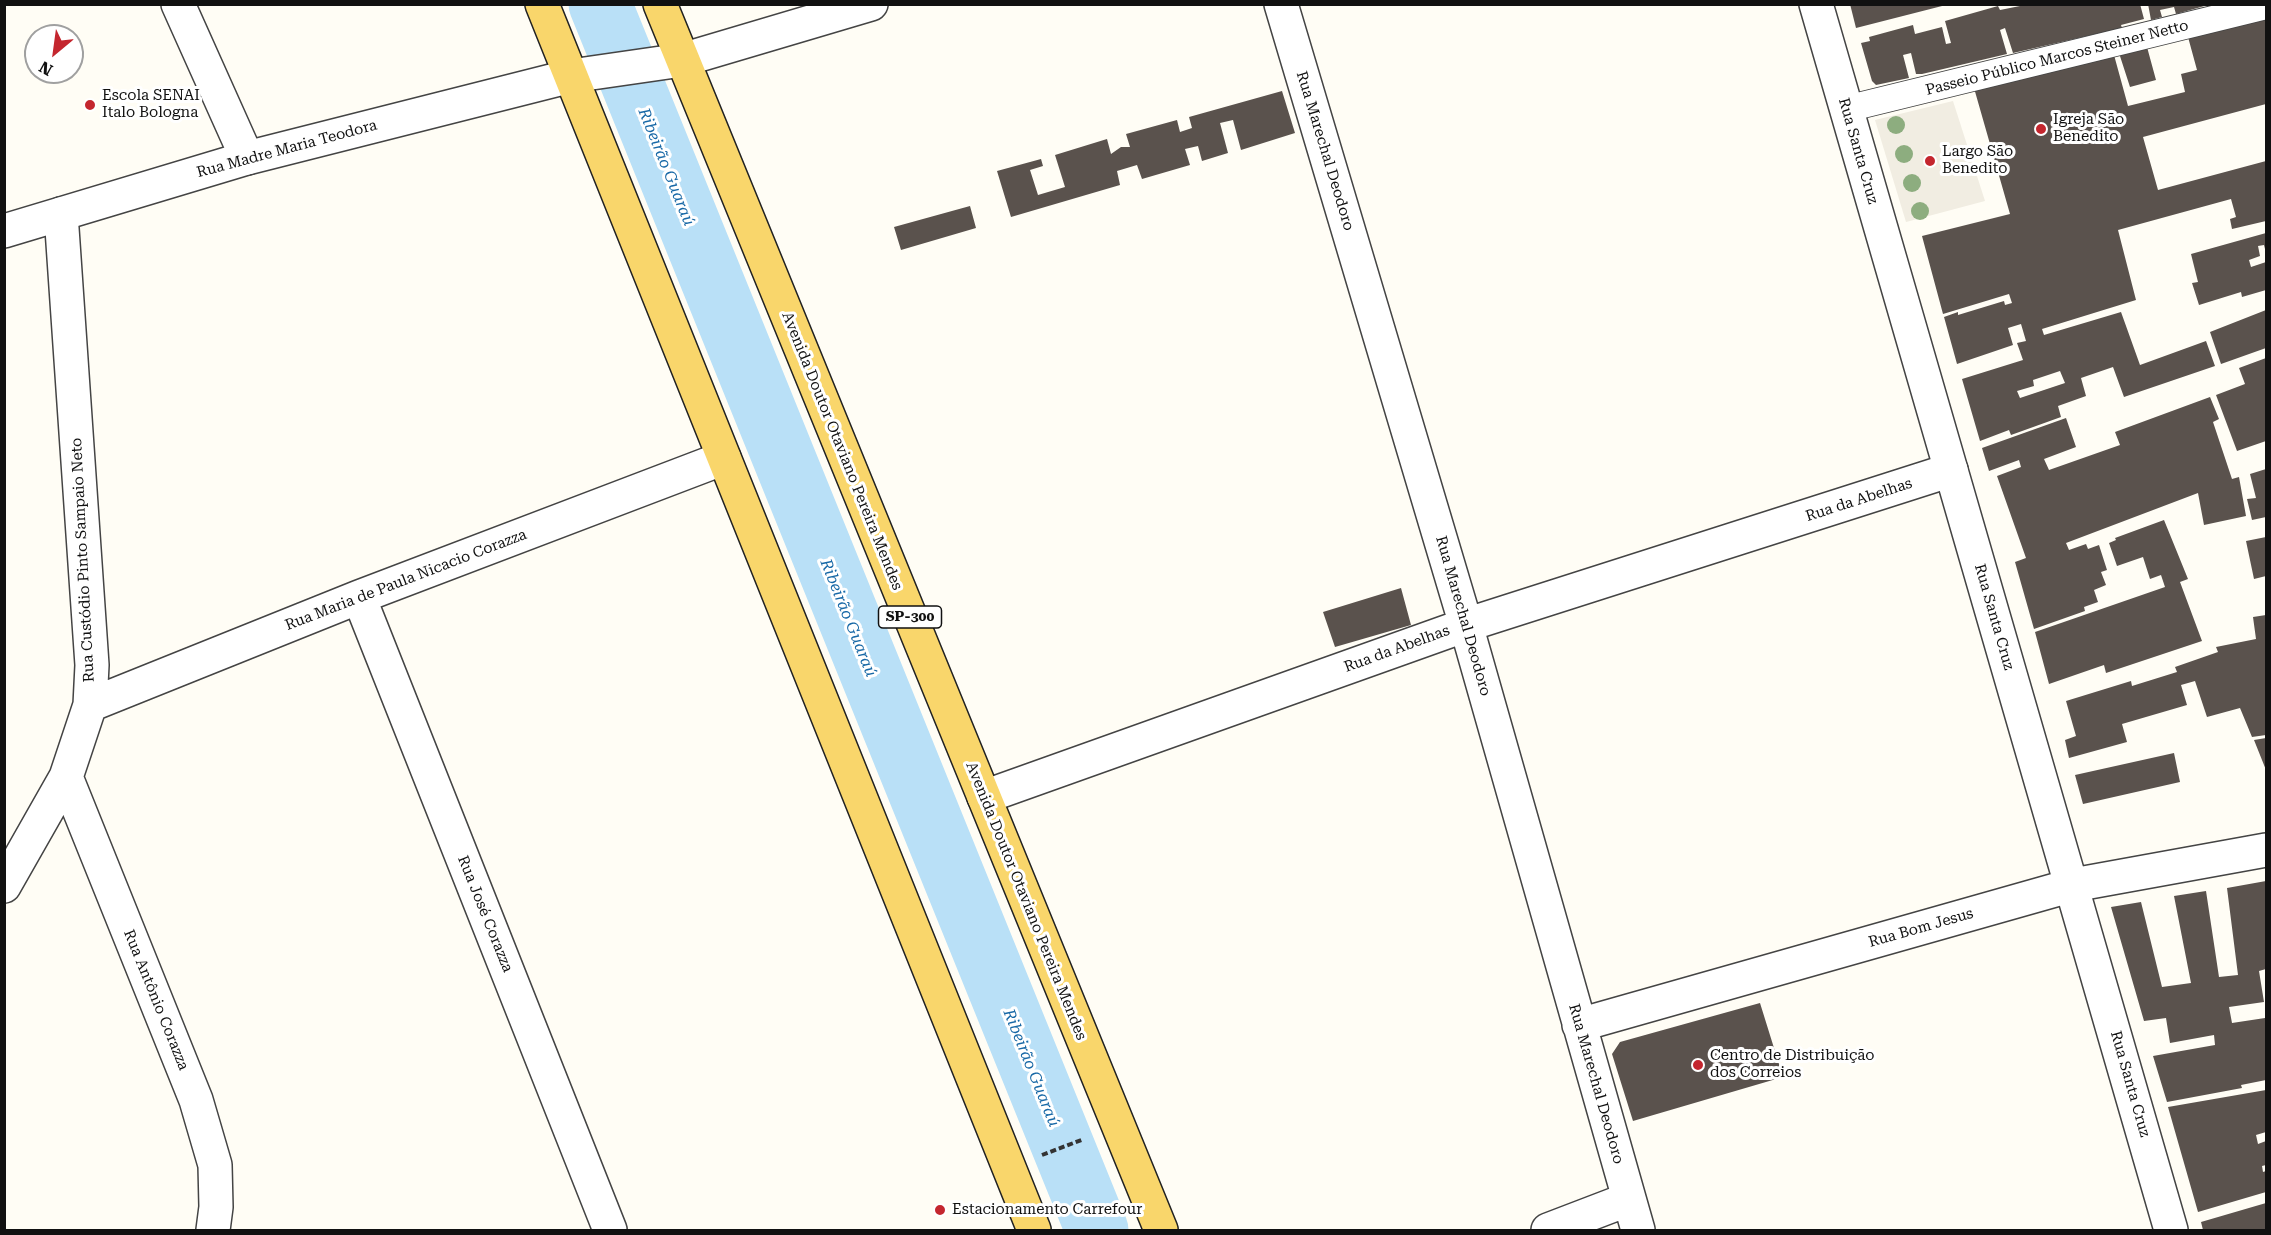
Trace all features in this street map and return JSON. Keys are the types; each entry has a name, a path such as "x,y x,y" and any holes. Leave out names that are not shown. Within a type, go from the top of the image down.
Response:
{"main road":[{"path":"542,4 582,75 724,458 1034,1230"},
{"name":"Avenida Doutor Otaviano Pereira Mendes","path":"660,4 670,62 984,797 1161,1230"}],"street":[{"path":"178,4 247,158"},
{"path":"670,62 871,4"},
{"name":"Rua Marechal Deodoro","path":"1281,4 1466,625 1638,1230"},
{"name":"Rua Santa Cruz","path":"1816,4 2073,885 2171,1230"},
{"name":"Passeio Público Marcos Steiner Netto","path":"1846,109 2266,6"},
{"name":"Rua Madre Maria Teodora","path":"4,231 247,158 582,75 670,62"},
{"name":"Rua Custódio Pinto Sampaio Neto","path":"4,886 66,777 90,705 92,665 61,214"},
{"name":"Rua Maria de Paula Nicacio Corazza","path":"90,705 360,597 724,458"},
{"name":"Rua da Abelhas","path":"984,797 1466,625 1951,470"},
{"name":"Rua José Corazza","path":"360,597 610,1230"},
{"name":"Rua Antônio Corazza","path":"66,777 196,1100 215,1165 216,1207 213,1230"},
{"name":"Rua Bom Jesus","path":"1579,1025 2073,885 2266,850"},
{"path":"1548,1230 1629,1199"}],"path":[{"path":"1041,1156 1084,1139"}],"shaded area":[{"name":"Largo São Benedito","path":"1953,101 1985,201 1906,222 1875,120"}],"building":[{"path":"1850,4 1946,4 1946,5 1856,28"},
{"path":"2020,4 2140,4 2144,19 2121,25 2122,28 2013,53 2005,28 2000,30 2007,54 1916,74 1911,53 1903,55 1909,78 1876,85 1872,81 1861,43 1870,41 1869,37 1913,25 1915,34 1942,27 1946,44 1951,43 1945,21 1998,6 2000,10 2020,6"},
{"path":"2148,4 2208,5 2176,14 2174,7 2160,10 2162,17 2151,20"},
{"path":"2266,18 2266,104 2143,137 2158,190 2266,161 2266,221 2232,229 2230,219 2236,217 2231,199 2118,230 2136,300 2042,329 2044,335 2121,312 2140,365 2206,341 2215,366 2124,397 2113,367 2081,378 2086,396 2058,406 2061,417 2011,435 2009,430 1980,441 1962,379 2023,360 2017,343 2026,341 2021,324 2008,328 2013,345 1957,364 1944,317 2004,301 2005,305 2012,303 2009,294 1943,314 1922,236 2010,214 1974,88 2114,55 2128,106 2185,92 2181,74 2197,70 2188,37","holes":["2060,371 2065,383 2020,398 2017,391 2034,386 2033,380"]},
{"path":"2147,47 2156,80 2130,87 2119,53"},
{"path":"1282,91 1295,133 1241,150 1233,120 1220,123 1228,153 1202,161 1198,146 1185,149 1190,165 1142,179 1137,165 1117,171 1120,185 1011,217 997,171 1041,159 1043,166 1030,170 1038,195 1065,187 1055,155 1107,139 1111,154 1121,147 1130,147 1126,134 1177,120 1180,132 1192,128 1189,117"},
{"path":"970,206 976,228 901,250 894,227"},
{"path":"2266,233 2266,253 2264,245 2258,246 2260,256 2249,260 2251,267 2266,262 2266,290 2242,297 2241,292 2199,305 2192,283 2198,282 2191,254"},
{"path":"2266,310 2266,348 2221,364 2210,332"},
{"path":"2266,358 2266,441 2237,451 2216,395 2245,384 2239,368"},
{"path":"2210,397 2219,419 2213,422 2232,479 2239,477 2246,516 2204,525 2198,493 2066,543 2069,550 2086,544 2088,549 2099,545 2107,570 2101,572 2106,585 2094,590 2098,602 2084,607 2085,611 2034,629 2015,562 2026,558 1997,476 2021,467 2019,460 1989,471 1982,448 2066,418 2076,447 2044,459 2049,470 2120,445 2115,432"},
{"path":"2266,469 2266,517 2252,520 2247,499 2256,498 2250,474"},
{"path":"2164,520 2188,579 2180,582 2202,641 2106,673 2104,665 2049,684 2035,632 2165,587 2161,575 2150,579 2143,557 2117,566 2109,543 2116,540 2115,538"},
{"path":"2266,537 2266,576 2254,579 2246,541"},
{"path":"1401,588 1411,625 1335,647 1323,612"},
{"path":"2266,615 2266,735 2252,737 2240,708 2207,717 2195,681 2181,685 2187,705 2122,724 2127,742 2069,758 2065,740 2076,736 2066,701 2131,681 2132,686 2177,672 2175,667 2218,652 2216,647 2256,639 2253,617"},
{"path":"2266,738 2266,770 2254,740"},
{"path":"2174,753 2180,782 2083,804 2075,775"},
{"path":"2266,881 2266,969 2259,971 2264,1002 2229,1007 2232,1023 2265,1018 2266,1080 2241,1085 2242,1088 2167,1102 2153,1056 2215,1045 2214,1035 2170,1043 2166,1018 2144,1021 2111,907 2141,902 2162,987 2191,983 2174,896 2206,891 2219,977 2238,975 2227,888"},
{"name":"Centro de Distribuição dos Correios","path":"1760,1003 1783,1077 1633,1121 1612,1054 1620,1042"},
{"path":"2266,1090 2266,1132 2256,1135 2258,1144 2266,1141 2266,1165 2262,1166 2263,1172 2266,1171 2266,1192 2198,1212 2168,1107"},
{"path":"2266,1203 2266,1230 2203,1230 2201,1222"}],"waterway":[{"name":"Ribeirão Guaraú","path":"600,4 1097,1230"}],"place":[{"name":"Escola SENAI Italo Bologna","path":"90,105"},
{"name":"Igreja São Benedito","path":"2041,129"},
{"name":"Largo São Benedito","path":"1930,161"},
{"name":"Centro de Distribuição dos Correios","path":"1698,1065"},
{"name":"Estacionamento Carrefour","path":"940,1210"}]}
